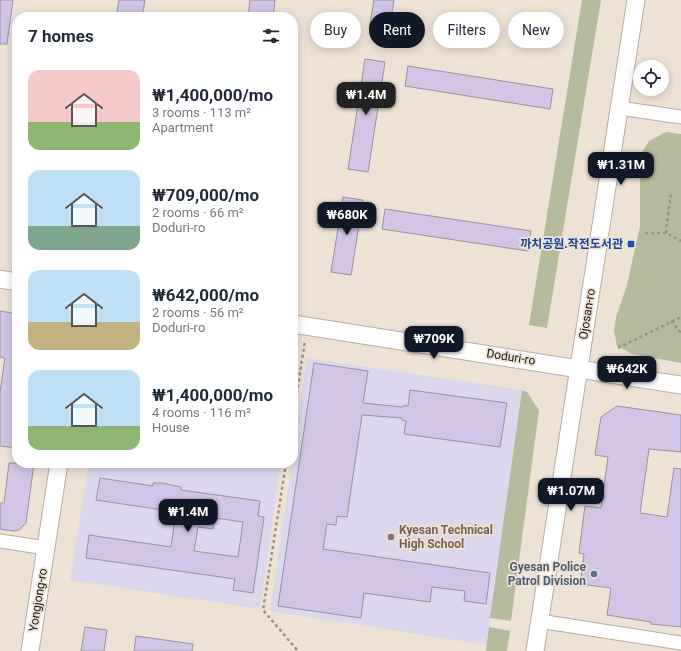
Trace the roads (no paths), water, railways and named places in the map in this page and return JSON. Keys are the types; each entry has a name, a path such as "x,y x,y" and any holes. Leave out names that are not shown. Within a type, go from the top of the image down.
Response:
{"street":[{"name":"Ojosan-ro","path":"535,651 636,0"},
{"path":"619,108 681,117"},
{"path":"0,279 12,281"},
{"name":"Doduri-ro","path":"300,325 681,385"},
{"name":"Yongjong-ro","path":"30,651 58,468"},
{"path":"0,541 46,548"},
{"path":"539,621 681,643"}],"place":[{"name":"까치공원.작전도서관","path":"631,244"},
{"name":"Kyesan Technical High School","path":"391,537"},
{"name":"Gyesan Police Patrol Division","path":"594,574"}]}
